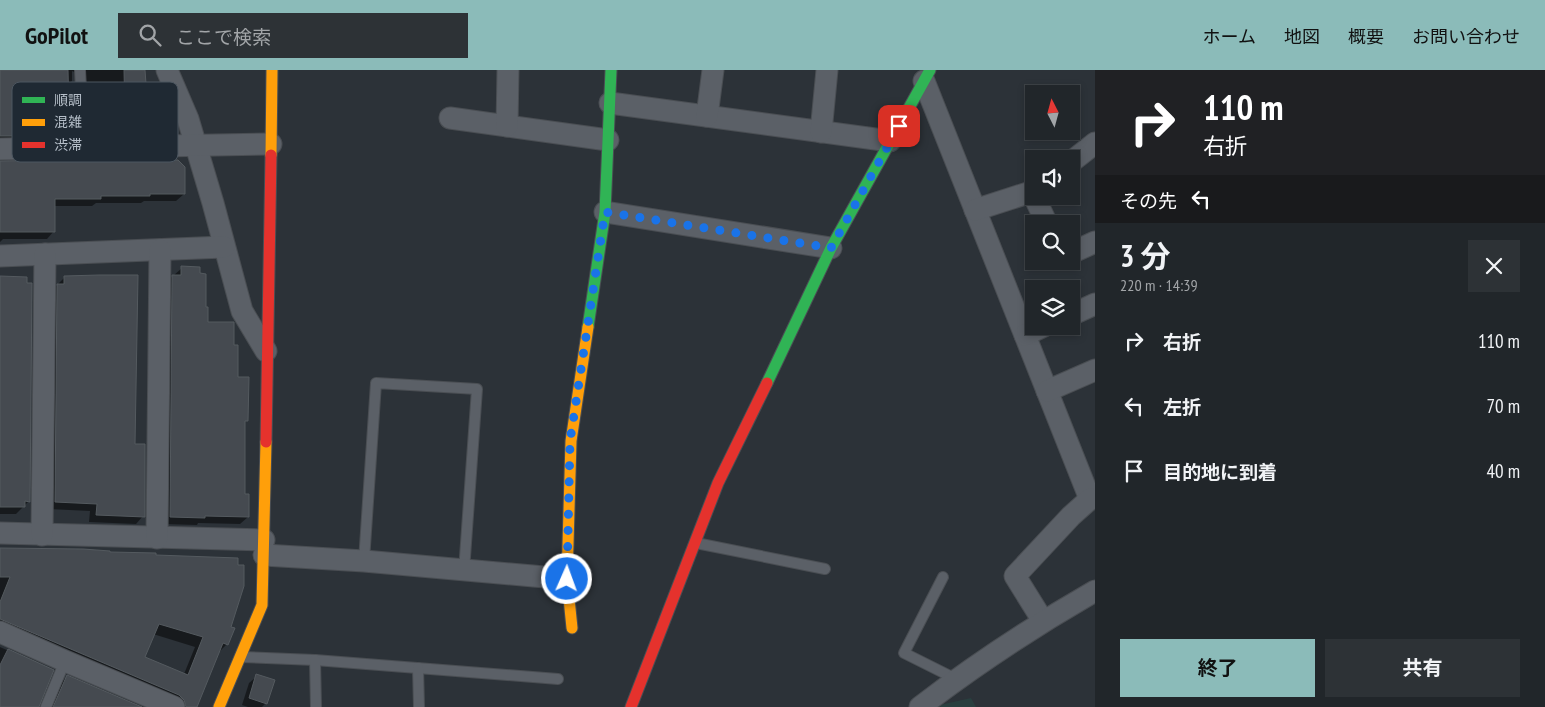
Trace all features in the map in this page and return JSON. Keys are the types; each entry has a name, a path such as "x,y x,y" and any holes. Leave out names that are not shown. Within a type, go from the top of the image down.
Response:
{"street":[{"path":"166,70 171,82"},
{"path":"219,707 262,605 272,70"},
{"path":"507,126 508,70"},
{"path":"572,628 567,579 570,441 605,212 611,70"},
{"path":"706,116 713,70"},
{"path":"821,132 827,70"},
{"path":"631,707 718,483 745,431 831,248 927,75"},
{"path":"927,75 975,210 1047,391 1093,498 1071,516 1015,576 1043,621"},
{"path":"178,97 188,119 242,311 266,351"},
{"path":"610,103 890,141"},
{"path":"450,118 608,140"},
{"path":"1080,155 1095,143"},
{"path":"178,146 271,144"},
{"path":"975,210 1025,196"},
{"path":"605,212 831,248"},
{"path":"1080,249 1095,242"},
{"path":"0,256 224,247"},
{"path":"157,538 160,250"},
{"path":"42,534 45,254"},
{"path":"1080,310 1095,304"},
{"path":"1047,391 1095,370"},
{"path":"0,533 157,538 464,571 567,579"},
{"path":"920,707 956,679 1043,621 1095,591"},
{"path":"0,632 174,707"}],"lane":[{"path":"364,561 376,383 477,388 464,571"},
{"path":"695,543 825,569"},
{"path":"943,577 904,653 956,679"},
{"path":"241,657 315,660 558,678"},
{"path":"315,660 316,707"},
{"path":"46,707 65,661"},
{"path":"418,668 419,707"}],"green space":[{"path":"971,698 976,707 931,707"}],"building":[{"path":"0,70 68,70 68,82 12,82 12,136 0,136"},
{"path":"124,70 145,70 146,82 124,82"},
{"path":"178,160 185,167 185,194 101,196 101,199 55,199 55,232 0,232 0,161 178,162"},
{"path":"181,266 200,267 200,273 206,274 208,322 234,322 234,345 238,345 238,377 249,377 248,421 245,421 245,494 249,494 249,517 170,517 172,275 181,275"},
{"path":"138,275 135,444 145,444 145,517 96,515 97,504 55,502 57,284 64,284 64,276"},
{"path":"0,276 27,277 27,283 32,283 30,502 25,501 25,507 0,507"},
{"path":"0,548 83,549 110,552 156,553 156,555 238,558 238,565 244,565 244,586 231,627 235,628 228,645 223,643 197,707 186,707 184,700 179,695 0,619 0,602 10,577 0,577","holes":["159,624 203,637 188,675 145,657"]},
{"path":"8,649 54,670 39,707 0,707 0,665"},
{"path":"256,674 275,680 267,704 249,698"},
{"path":"67,675 142,707 53,707"}],"traffic: fast":[{"path":"588,327 605,212 611,70"},
{"path":"767,383 831,248 930,70"}],"traffic: slow":[{"path":"271,155 272,70"},
{"path":"572,628 567,579 571,441 588,327"},
{"path":"219,707 262,605 266,442"}],"traffic: jam":[{"path":"266,442 271,155"},
{"path":"631,707 718,483 767,383"}],"route":[{"path":"567,579 570,441 605,212 831,248 899,126"}]}
